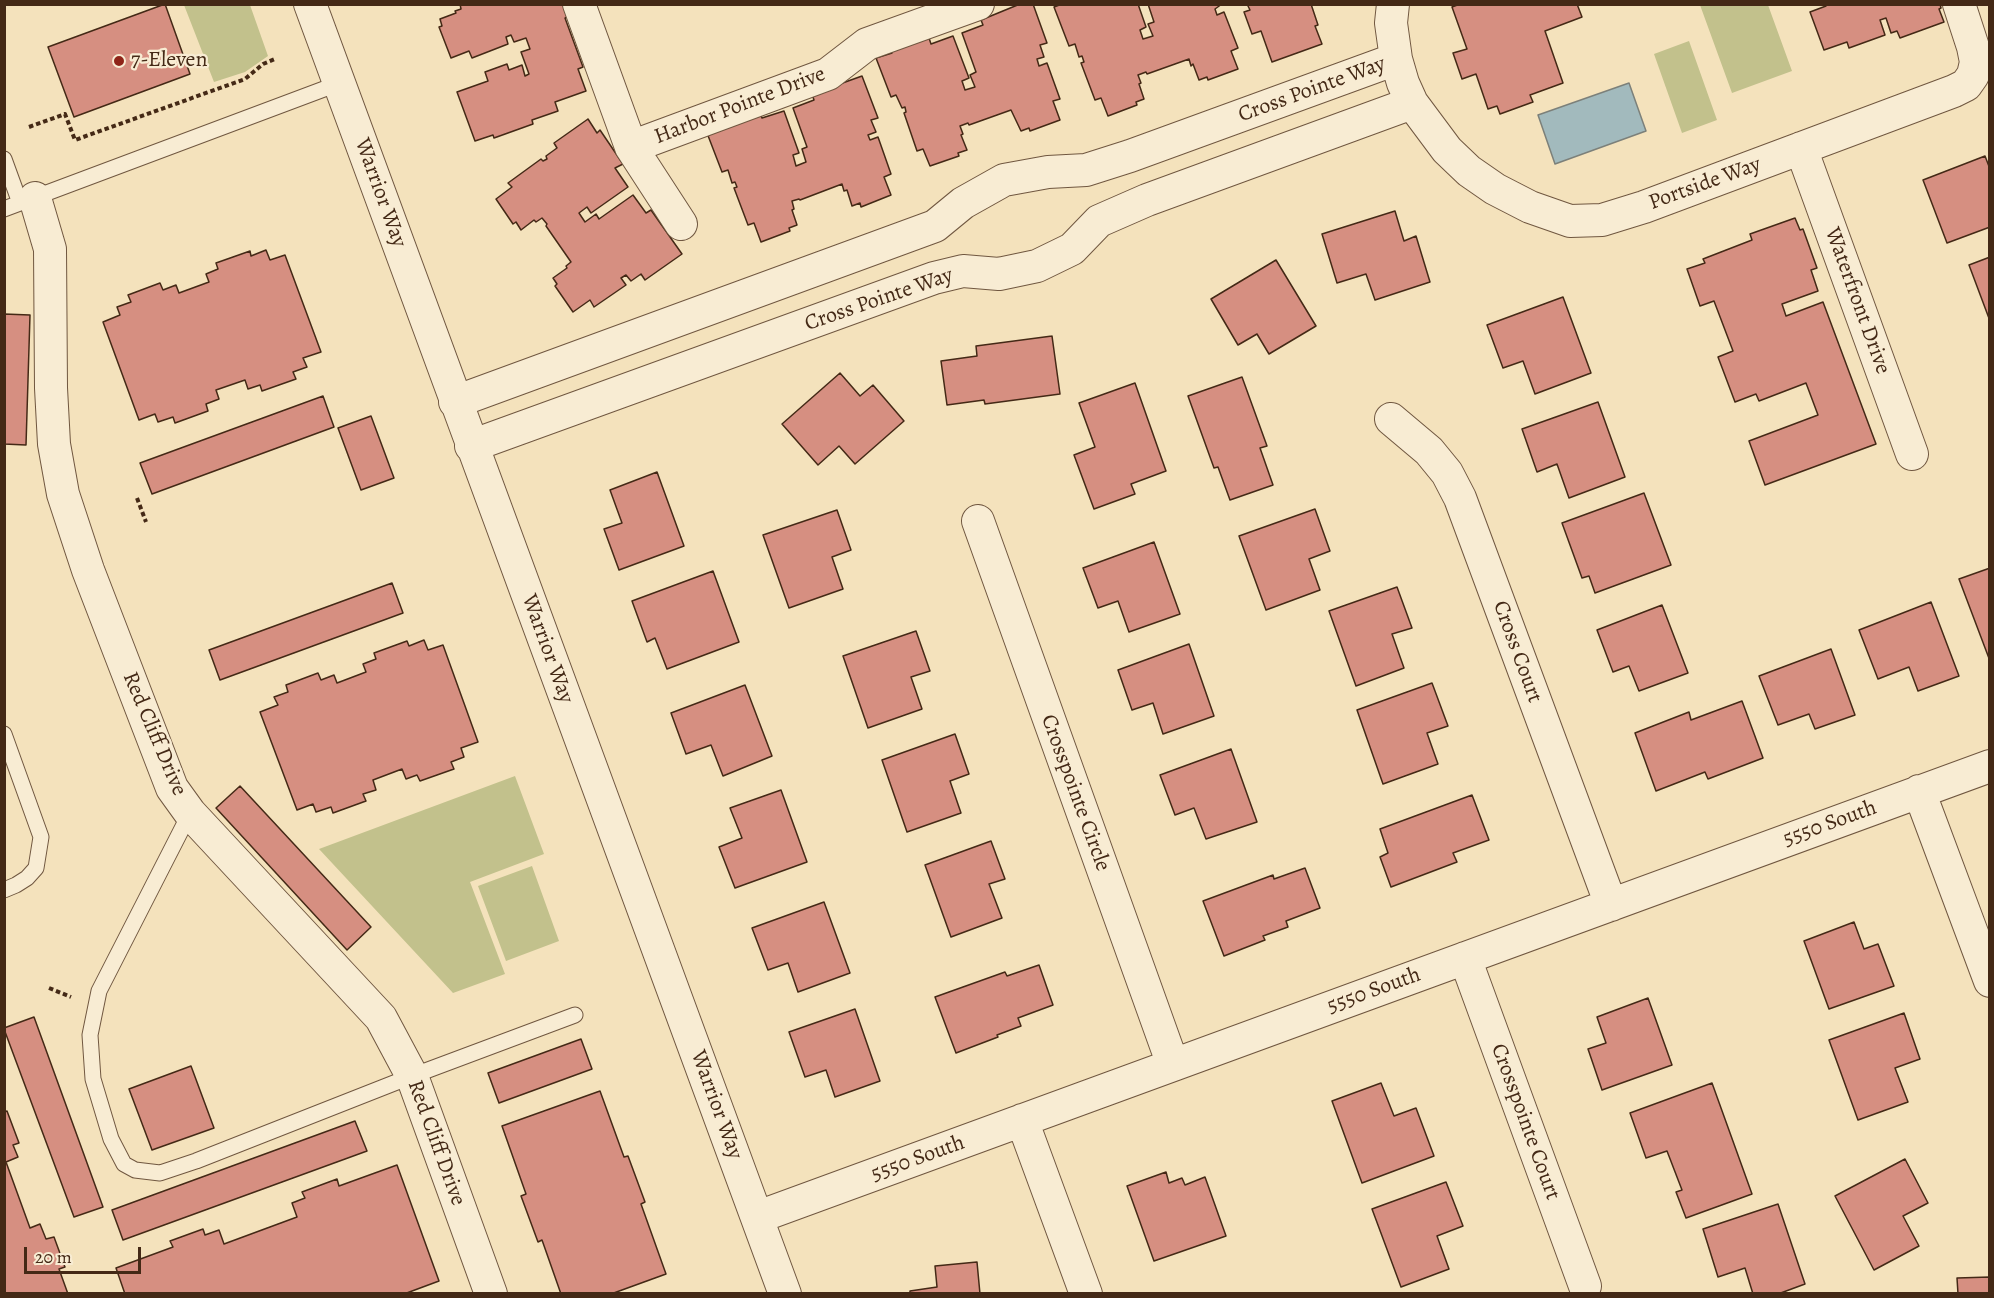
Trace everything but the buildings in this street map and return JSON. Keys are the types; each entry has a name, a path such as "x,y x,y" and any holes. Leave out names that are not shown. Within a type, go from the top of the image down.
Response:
{"street":[{"name":"Warrior Way","path":"310,4 785,1293"},
{"path":"579,4 631,147 681,224"},
{"path":"1393,4 1391,23 1404,82"},
{"name":"Portside Way","path":"1404,82 1447,150 1468,171 1495,189 1530,207 1570,221 1602,220 1644,207 1966,85 1973,75 1976,62 1959,4"},
{"name":"Harbor Pointe Drive","path":"631,147 828,74 867,44 964,7"},
{"name":"Cross Pointe Way","path":"455,402 934,226 963,203 1004,180 1048,172 1086,170 1404,82"},
{"name":"Cross Pointe Way","path":"471,446 934,278 963,271 999,274 1036,266 1072,249 1099,221 1404,82"},
{"name":"Waterfront Drive","path":"1801,148 1912,454"},
{"name":"Red Cliff Drive","path":"28,201 50,249 53,433 63,494 88,570 172,788 190,813 381,1018 412,1076 491,1293"},
{"name":"Cross Court","path":"1391,419 1429,451 1447,473 1460,498 1611,905"},
{"name":"Crosspointe Circle","path":"978,521 1173,1065"},
{"name":"5550 South","path":"758,1217 1989,765"},
{"path":"1919,791 1989,981"},
{"name":"Crosspointe Court","path":"1465,958 1584,1286"},
{"path":"1023,1120 1086,1293"}],"lane":[{"path":"4,209 340,83"},
{"path":"4,159 28,201"},
{"path":"4,734 38,823 41,837 36,868 21,882 4,890"},
{"path":"190,813 99,991 90,1035 93,1079 111,1139 124,1164 135,1170 160,1173 196,1161 575,1015"}],"path":[{"path":"29,127 65,114 75,141 245,78 263,64 275,59"},
{"path":"137,498 146,522"}],"shaded area":[{"path":"184,5 250,5 268,56 245,72 214,82"},
{"path":"1700,5 1768,5 1792,71 1732,93"},
{"path":"1689,41 1717,120 1682,133 1654,54"},
{"path":"515,776 544,854 470,882 505,974 453,993 319,849"},
{"path":"532,866 559,941 506,961 478,886"}],"water":[{"path":"1629,83 1646,131 1555,164 1538,115"}],"place":[{"name":"7-Eleven","path":"119,61"}]}
